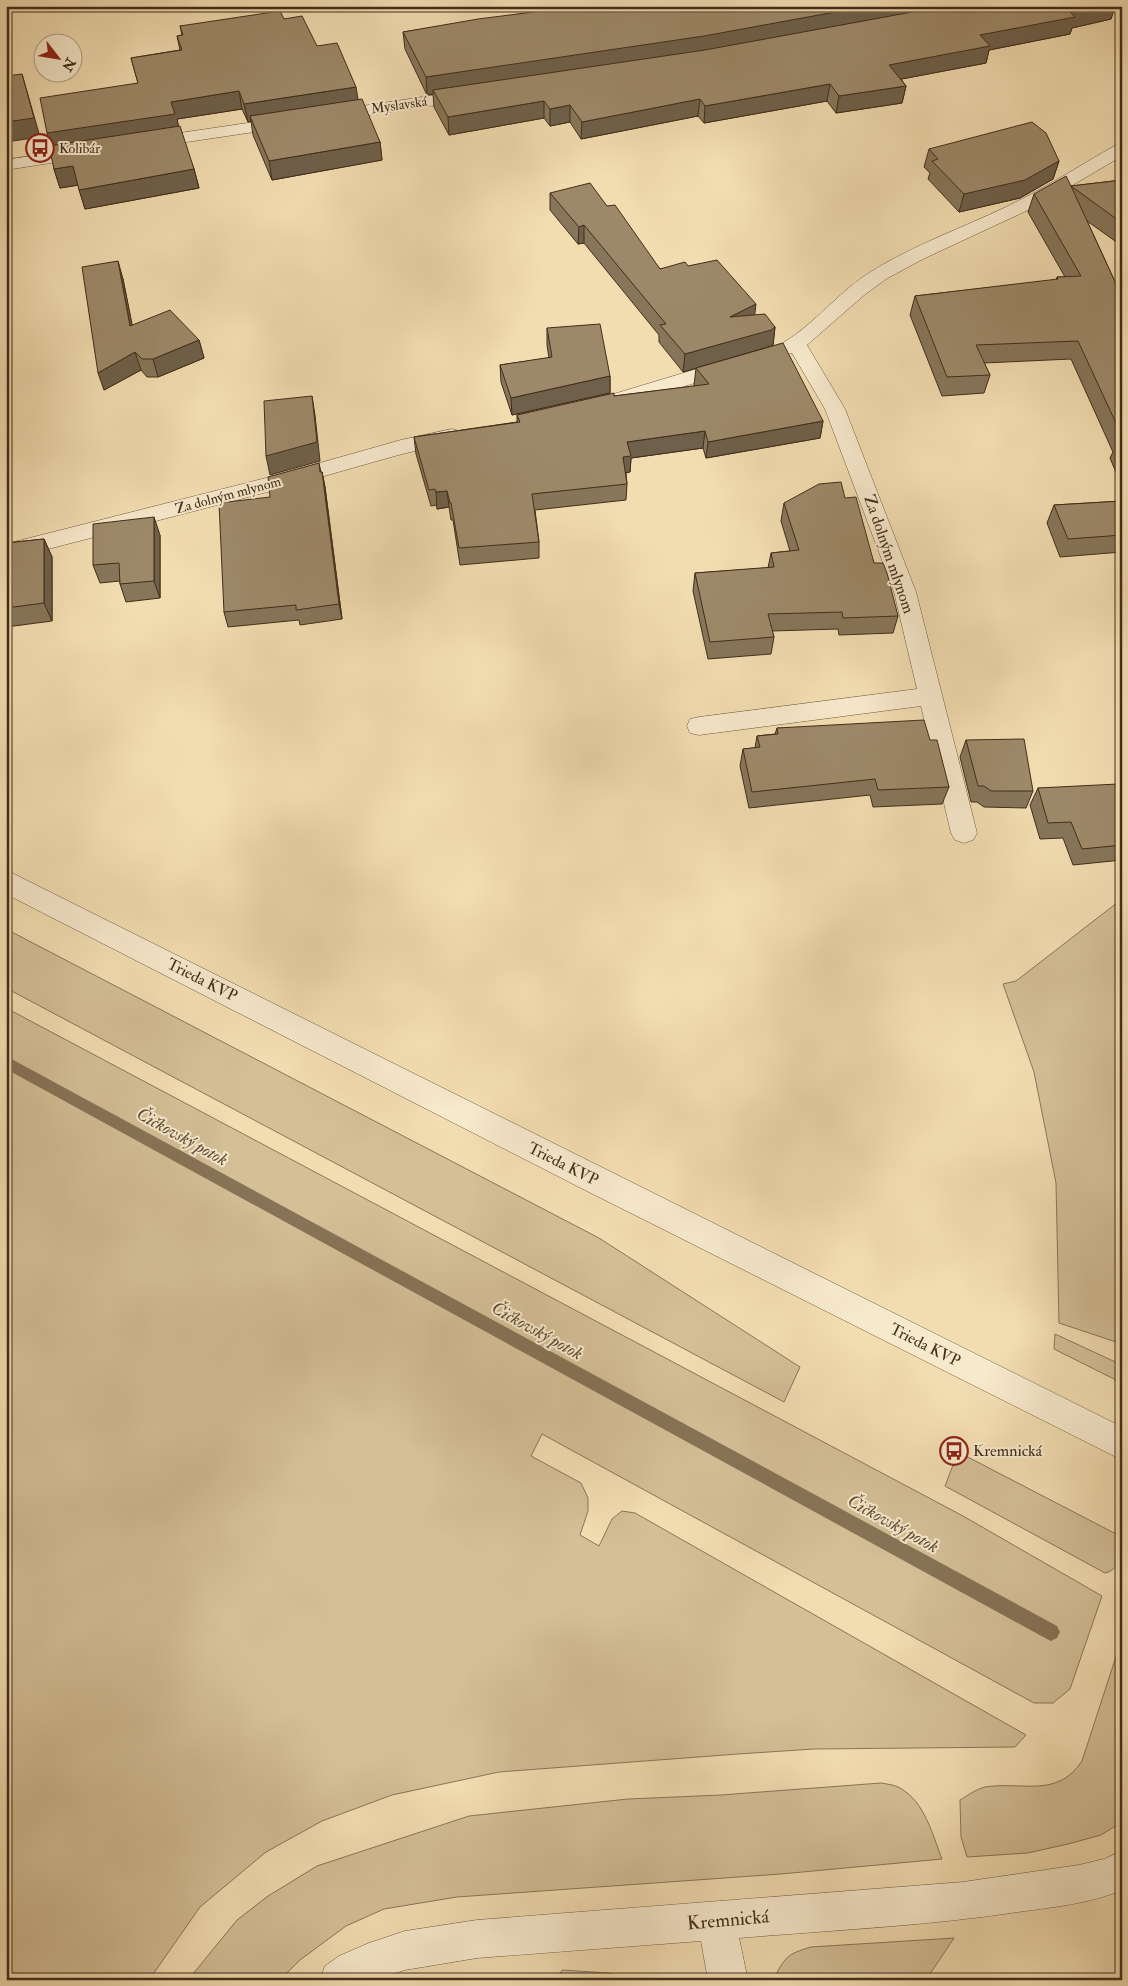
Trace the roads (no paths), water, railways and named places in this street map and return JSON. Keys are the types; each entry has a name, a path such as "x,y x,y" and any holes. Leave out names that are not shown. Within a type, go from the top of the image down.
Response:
{"street":[{"name":"Myslavská","path":"130,146 485,93"},
{"path":"581,409 776,353 797,344 866,283 879,275 931,247 1033,201 1122,149"},
{"path":"6,165 101,150"},
{"name":"Za dolným mlynom","path":"797,344 835,409 905,592 964,833"},
{"name":"Za dolným mlynom","path":"6,552 254,489 402,448 467,433"},
{"path":"699,726 930,696"},
{"name":"Trieda KVP","path":"6,881 591,1178 1122,1444"},
{"name":"Kremnická","path":"339,1980 380,1958 434,1945 477,1939 963,1901 1079,1884 1108,1877 1122,1870"},
{"path":"717,1921 728,1980"}],"waterway":[{"name":"Čičkovský potok","path":"6,1062 1051,1632"}],"place":[{"name":"Kolibár","path":"40,148"},
{"name":"Kremnická","path":"954,1451"}]}
